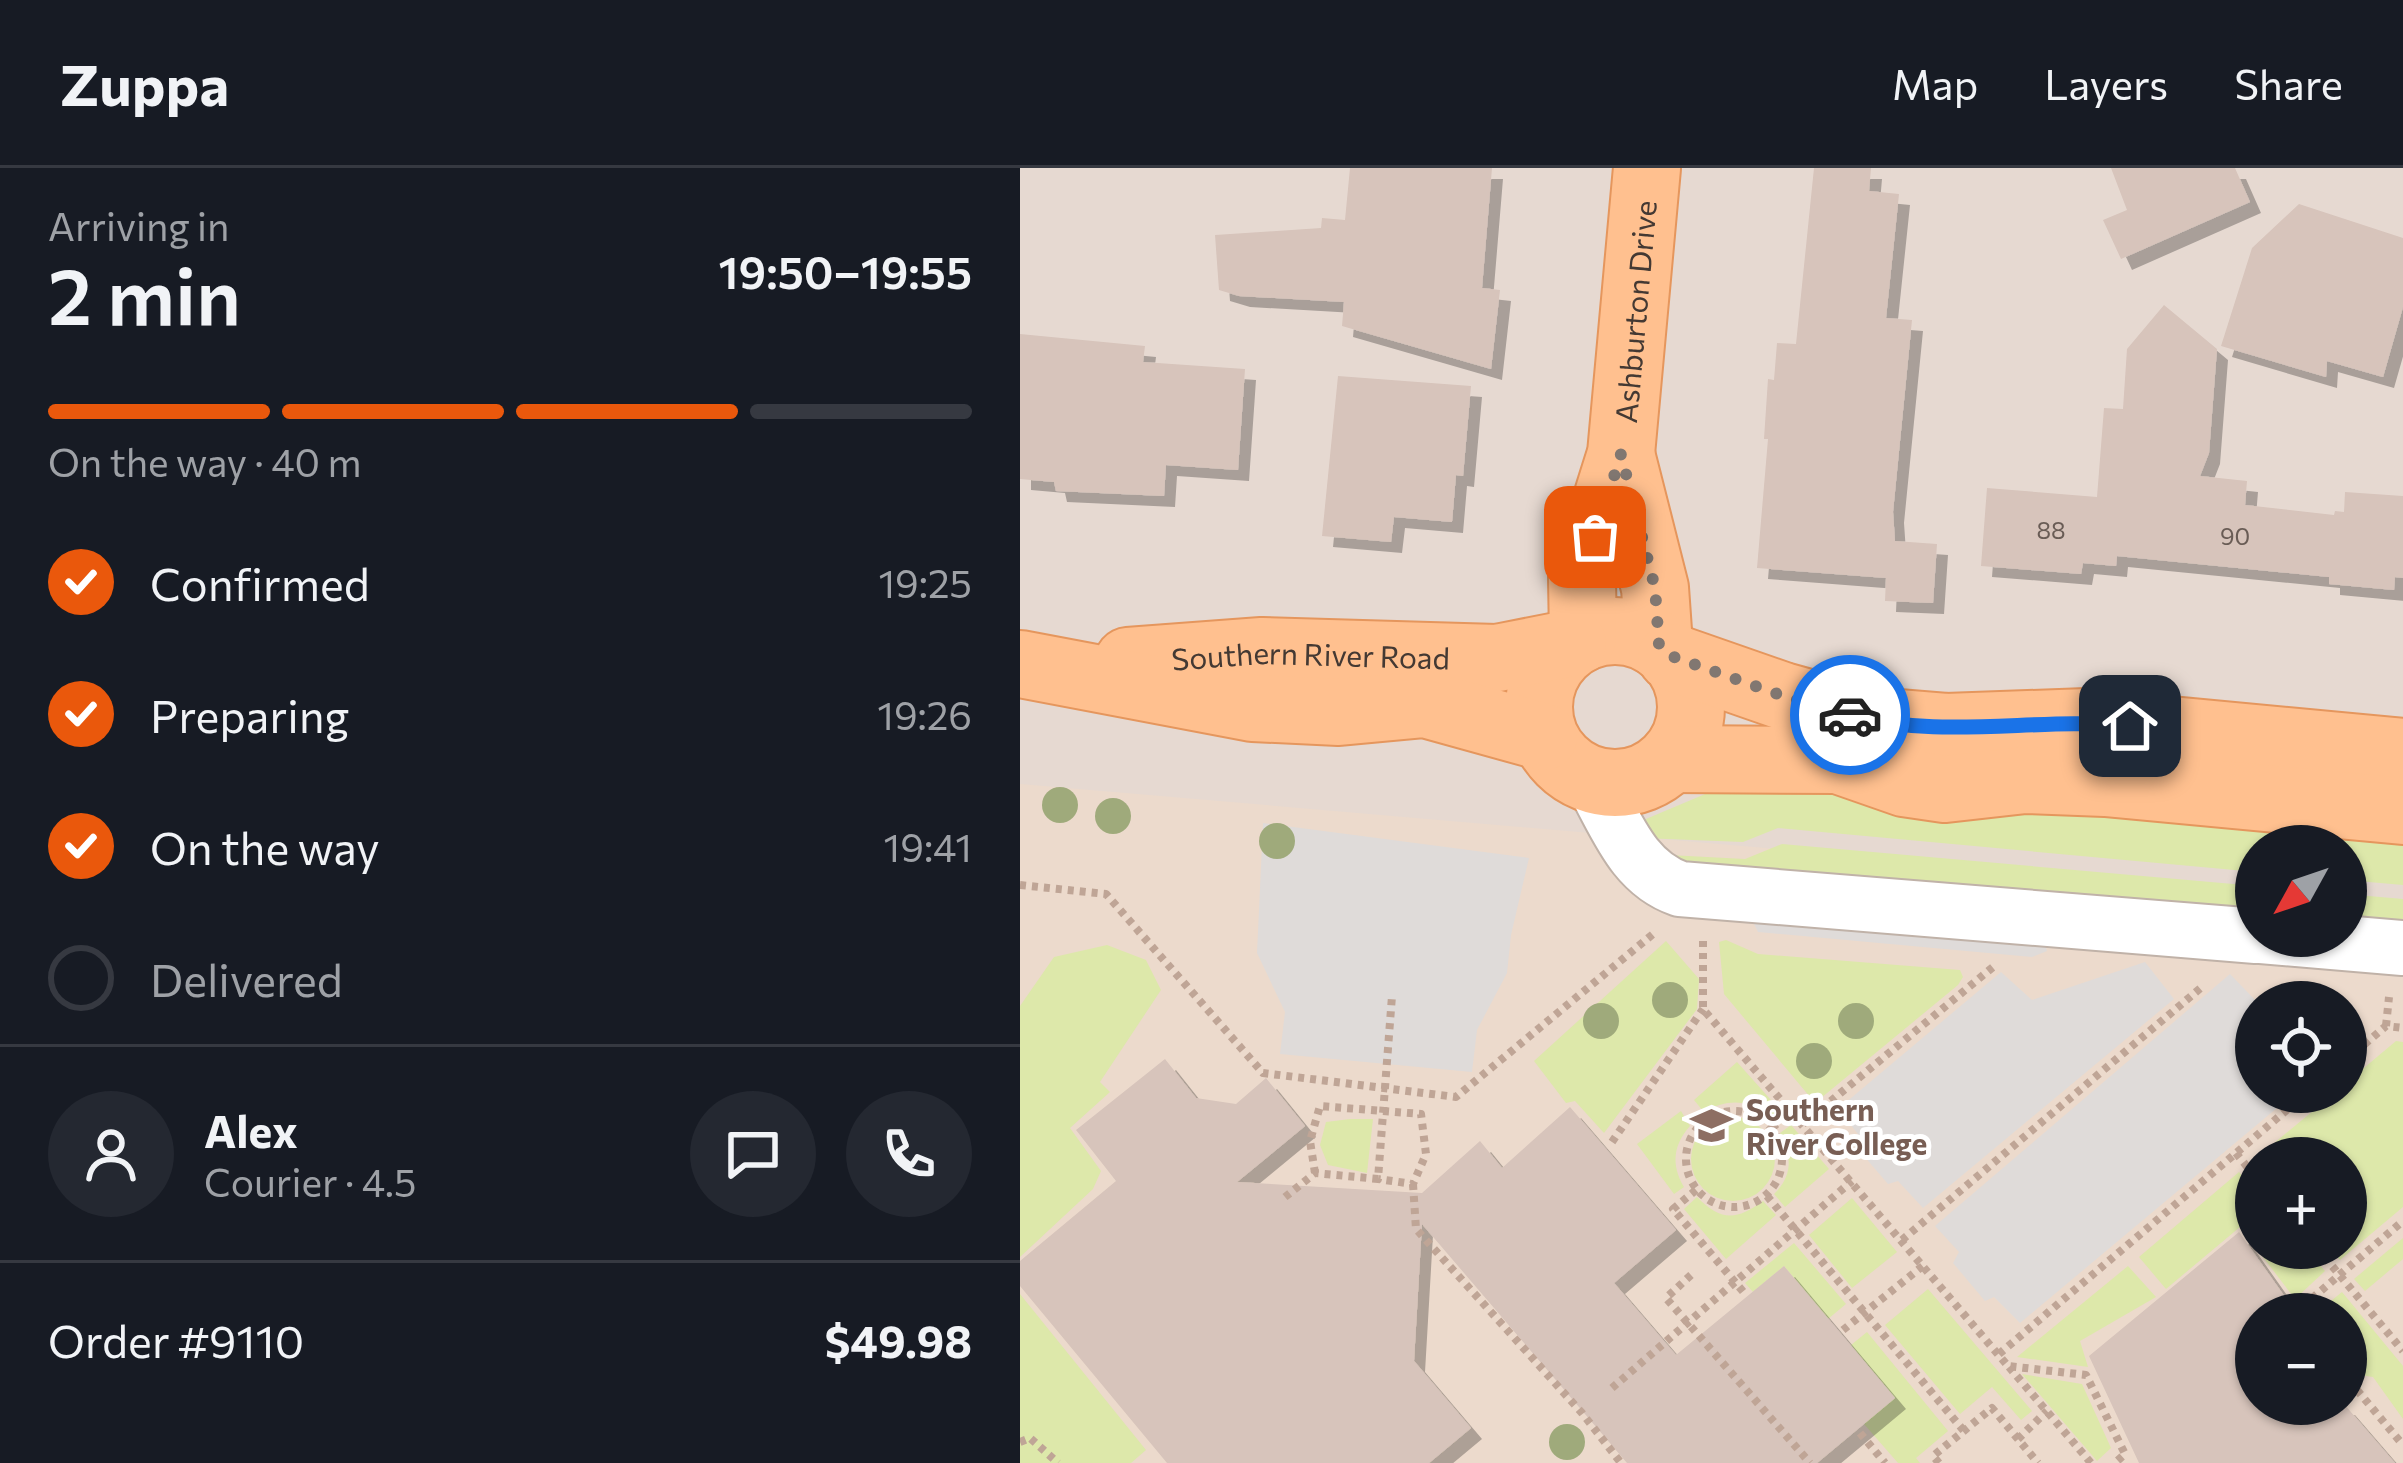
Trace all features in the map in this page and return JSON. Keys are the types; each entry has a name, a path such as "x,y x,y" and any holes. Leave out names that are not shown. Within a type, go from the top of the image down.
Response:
{"main road":[{"name":"Ashburton Drive","path":"1578,640 1582,578 1621,454 1647,168"},
{"name":"Ashburton Drive","path":"1621,454 1655,588 1665,651"},
{"path":"1665,651 1684,676 1690,697 1684,740 1671,759 1634,781 1568,758 1539,695 1545,675 1578,640 1622,631 1783,696 1873,721 1946,727 2087,722 2403,752"},
{"name":"Southern River Road","path":"1033,666 1262,651 1497,658 1578,640"},
{"name":"Southern River Road","path":"1033,666 1253,709 1339,712 1425,704 1568,758"},
{"path":"1671,759 1838,760 1904,782 1946,789 2025,780 2104,783 2403,811"}],"lane":[{"path":"1568,758 1634,860 1660,882 1680,889 2235,934"},
{"path":"2367,945 2403,948"}],"path":[{"path":"1020,885 1106,894 1263,1072 1456,1097 1668,922"},
{"path":"1612,1142 1703,1009 1703,933"},
{"path":"1803,1124 1994,966"},
{"path":"1903,1240 2205,985"},
{"path":"1378,1180 1392,996"},
{"path":"1703,1009 2091,1463"},
{"path":"2367,1042 2386,1026 2403,1028"},
{"path":"1315,1174 1310,1141 1320,1106 1420,1114 1426,1154 1413,1184 1416,1229 1582,1413 1621,1463"},
{"path":"1747,1112 1772,1128 1783,1156 1776,1184 1767,1196 1738,1208 1722,1206 1696,1190 1689,1177 1687,1147 1703,1121 1717,1113 1747,1112"},
{"path":"1772,1128 1791,1112"},
{"path":"2256,1137 2284,1113"},
{"path":"1999,1354 2235,1155"},
{"path":"1285,1197 1315,1174 1413,1184"},
{"path":"1612,1388 1852,1180"},
{"path":"1696,1190 1673,1209 1746,1295"},
{"path":"1767,1196 1964,1431"},
{"path":"2318,1293 2403,1221"},
{"path":"1843,1330 1924,1265"},
{"path":"2336,1269 2403,1352"},
{"path":"1691,1276 1666,1298 1810,1463"},
{"path":"2008,1366 2086,1375 2125,1454 2115,1463"},
{"path":"2367,1402 2403,1445"},
{"path":"1939,1463 1934,1456 1992,1408 2038,1463"},
{"path":"2018,1439 2048,1411"},
{"path":"1860,1433 1885,1463"},
{"path":"1020,1442 1030,1438 1058,1463"}],"shaded area":[{"path":"1020,168 2403,168 2403,1463 1020,1463"},
{"name":"Southern River College","path":"1020,784 2235,888 2235,957 2367,957 2367,924 2403,903 2403,1463 1020,1463"},
{"path":"1263,823 1529,858 1507,973 1477,1030 1472,1072 1280,1054 1285,1012 1257,953"},
{"path":"1750,916 2044,941 2047,951 2032,957 1758,932"},
{"path":"2145,962 2174,999 1923,1208 1898,1181 1888,1184 1858,1149 1862,1139 1838,1109 2001,972 2032,1000"},
{"path":"2230,974 2237,981 2235,1113 2271,1113 2242,1137 2235,1137 2235,1143 2020,1323 1994,1297 1985,1301 1953,1263 1959,1252 1935,1226"}],"green space":[{"path":"1748,776 2403,827 2403,885 2367,882 2367,825 2235,825 2235,870 1778,828 1743,842 1641,838 1634,824"},
{"path":"1782,844 2235,884 2235,909 1697,871 1669,855 1745,859"},
{"path":"2367,896 2403,899 2403,922 2367,919"},
{"path":"1726,940 1758,954 1960,970 1963,977 1815,1103 1724,994 1719,942"},
{"path":"1666,941 1699,979 1697,1009 1604,1133 1575,1101 1566,1103 1534,1061"},
{"path":"1107,945 1146,960 1161,990 1100,1082 1110,1092 1070,1128 1101,1171 1093,1189 1020,1257 1020,1006 1054,957"},
{"path":"2396,1041 2403,1042 2403,1207 2367,1237 2367,1137 2281,1137 2311,1113 2367,1113 2367,1065"},
{"path":"1737,1062 1779,1109 1770,1118 1738,1103 1703,1111 1694,1100"},
{"path":"1681,1111 1690,1126 1676,1155 1684,1187 1674,1194 1637,1144"},
{"path":"1733,1117 1763,1129 1775,1159 1763,1189 1733,1201 1703,1189 1691,1159 1703,1129"},
{"path":"1373,1119 1367,1173 1328,1165 1320,1145 1326,1122"},
{"path":"1791,1125 1829,1169 1785,1207 1774,1194 1789,1165 1780,1133"},
{"path":"2235,1175 2235,1231 2166,1289 2139,1257"},
{"path":"1697,1197 1729,1216 1763,1201 1776,1215 1726,1259 1684,1209"},
{"path":"1852,1198 1897,1252 1852,1288 1809,1235"},
{"path":"2403,1238 2403,1259 2365,1291 2354,1279"},
{"path":"1794,1243 1846,1304 1828,1319 1784,1266 1753,1292 1745,1283"},
{"path":"2128,1266 2156,1297 2080,1341 2088,1367 2017,1357"},
{"path":"2272,1269 2325,1271 2301,1293 2290,1293"},
{"path":"1928,1289 2032,1411 2021,1420 1992,1387 1960,1414 1885,1325"},
{"path":"1020,1294 1146,1450 1131,1463 1020,1463"},
{"path":"2367,1322 2403,1366 2403,1419 2373,1377 2367,1376"},
{"path":"1867,1332 1948,1431 1916,1458 1920,1463 1898,1463 1864,1424 1895,1398 1851,1345"},
{"path":"2022,1374 2082,1384 2111,1448 2097,1461"}],"building":[{"path":"1350,168 1492,168 1482,288 1500,290 1491,369 1342,326 1344,302 1239,296 1219,290 1215,235 1321,228 1322,218 1345,220"},
{"path":"1814,168 1871,168 1869,191 1899,194 1886,318 1912,320 1893,512 1895,541 1937,544 1933,603 1885,601 1886,578 1757,568 1768,379 1774,380 1777,343 1796,344"},
{"path":"2111,168 2235,168 2250,202 2121,259 2103,220 2127,210"},
{"path":"2299,204 2403,238 2403,307 2383,377 2327,361 2326,377 2221,346 2252,248"},
{"path":"2164,305 2217,349 2209,453 2200,476 2247,481 2245,505 2334,515 2344,512 2345,492 2403,496 2403,578 2395,577 2394,590 2329,584 2329,577 2117,556 2116,566 2083,563 2081,574 1981,566 1987,488 2097,497 2104,408 2123,409 2127,349"},
{"path":"1020,334 1145,346 1143,362 1245,369 1238,470 1166,465 1164,496 1056,491 1054,482 1020,479"},
{"path":"1338,376 1471,386 1463,476 1456,475 1452,522 1394,517 1391,542 1322,536"},
{"path":"1165,1059 1196,1098 1236,1104 1266,1078 1305,1126 1237,1182 1422,1193 1480,1141 1502,1168 1570,1107 1676,1230 1614,1283 1676,1355 1784,1266 1895,1398 1817,1463 1627,1463 1422,1224 1414,1361 1471,1428 1429,1463 1167,1463 1020,1286 1020,1261 1116,1181 1076,1130"},
{"path":"2235,1235 2235,1269 2265,1269 2282,1293 2235,1293 2235,1425 2362,1425 2395,1463 2139,1463 2089,1356"}],"way so far":[{"path":"1595,537 1621,454 1655,588 1659,645 1671,656 1850,715"}],"place":[{"name":"Southern River College","path":"1712,1125"}],"route":[{"path":"1850,715 1946,727 2087,722 2130,726"}]}
